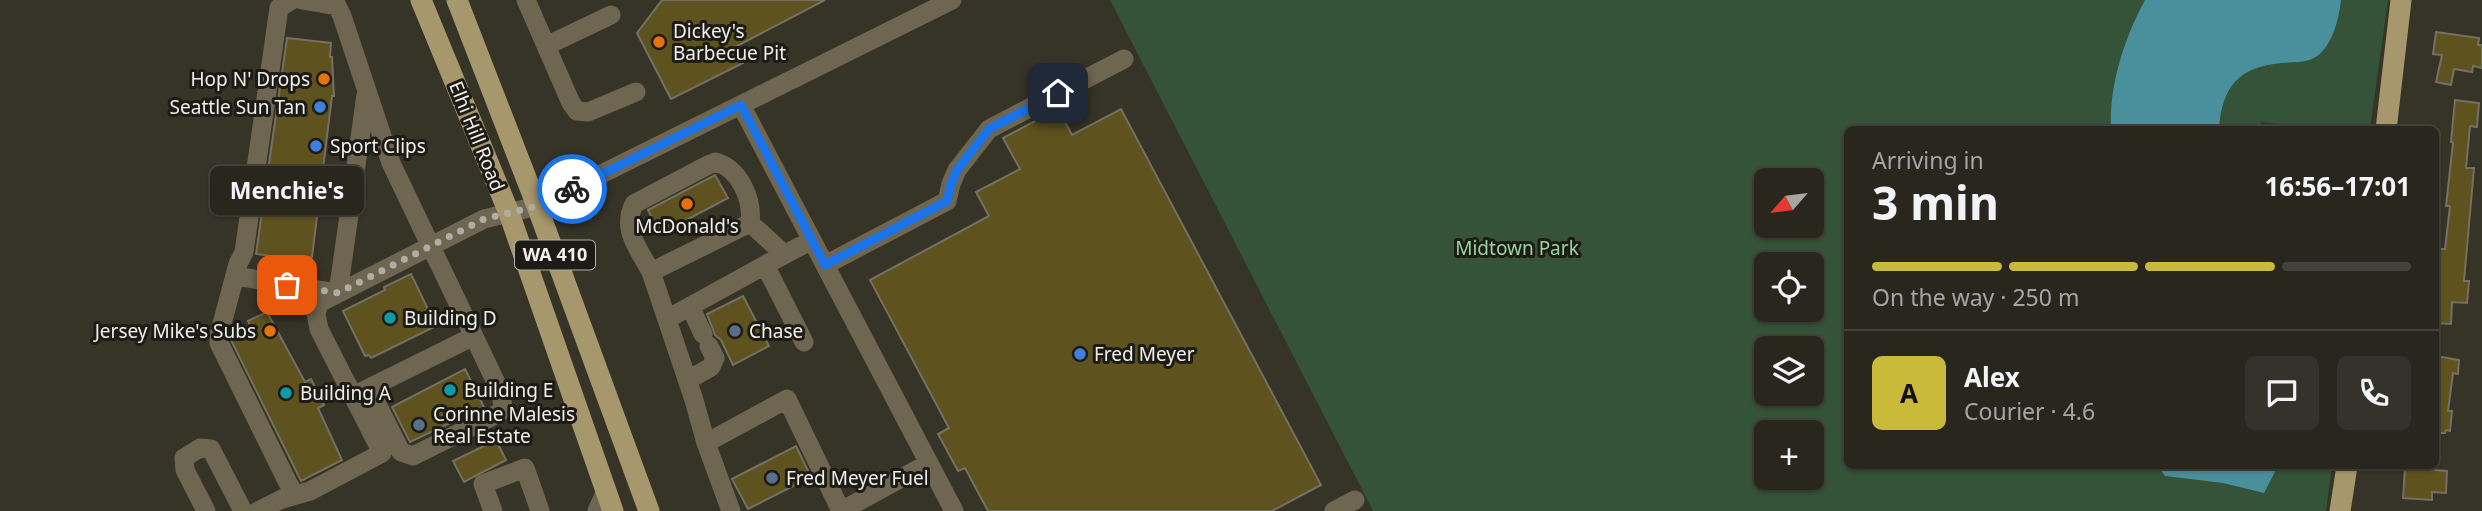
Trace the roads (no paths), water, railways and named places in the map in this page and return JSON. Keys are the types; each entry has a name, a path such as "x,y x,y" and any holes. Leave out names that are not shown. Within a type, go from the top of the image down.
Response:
{"main road":[{"name":"Elhi Hill Road","path":"421,0 509,213 610,501"},
{"name":"Elhi Hill Road","path":"457,0 537,206 649,511"},
{"path":"2386,126 2401,0"},
{"path":"2340,511 2347,469"}],"street":[{"path":"292,0 279,8 244,252 235,276 219,343 295,495"},
{"path":"302,0 337,6 391,163 432,246 501,393 503,407 499,413 413,456 401,452 319,329 316,314 319,303 432,246 484,219 537,206 952,0"},
{"path":"526,0 571,103 577,111 588,112 636,92"},
{"path":"546,46 611,15"},
{"path":"825,265 947,201 957,170 989,129 1124,59"},
{"path":"338,293 367,90"},
{"path":"741,105 954,511"},
{"path":"731,511 706,443 688,380 651,272 628,227 634,204 716,162 733,171 752,208 750,223"},
{"path":"750,223 784,254"},
{"path":"651,272 750,223"},
{"path":"667,319 811,240"},
{"path":"765,265 804,342"},
{"path":"235,276 338,293"},
{"path":"688,380 711,367 715,358 690,306"},
{"path":"361,392 474,337"},
{"path":"258,511 282,499 310,491 382,453 361,392"},
{"path":"706,443 787,399 841,511 929,463"},
{"path":"206,511 185,470 184,458 200,448 211,450 243,511"},
{"path":"493,511 483,484 526,468 540,511"},
{"path":"1334,511 1355,500"},
{"path":"597,511 610,501"}],"water":[{"path":"2145,0 2341,0 2334,32 2326,47 2314,58 2306,61 2267,65 2244,75 2229,91 2219,126 2111,126 2115,79 2131,30"},
{"path":"2160,469 2276,469 2264,493 2223,483 2165,476"}],"place":[{"name":"Dickey's Barbecue Pit","path":"659,42"},
{"name":"Hop N' Drops","path":"324,79"},
{"name":"Seattle Sun Tan","path":"320,107"},
{"name":"Sport Clips","path":"316,146"},
{"name":"McDonald's","path":"687,204"},
{"name":"Menchie's","path":"287,285"},
{"name":"Building D","path":"390,318"},
{"name":"Jersey Mike's Subs","path":"270,331"},
{"name":"Chase","path":"735,331"},
{"name":"Fred Meyer","path":"1080,354"},
{"name":"Building E","path":"450,390"},
{"name":"Building A","path":"286,393"},
{"name":"Corinne Malesis Real Estate","path":"419,425"},
{"name":"Fred Meyer Fuel","path":"772,478"}],"park label":[{"name":"Midtown Park","path":"1517,248"}]}
